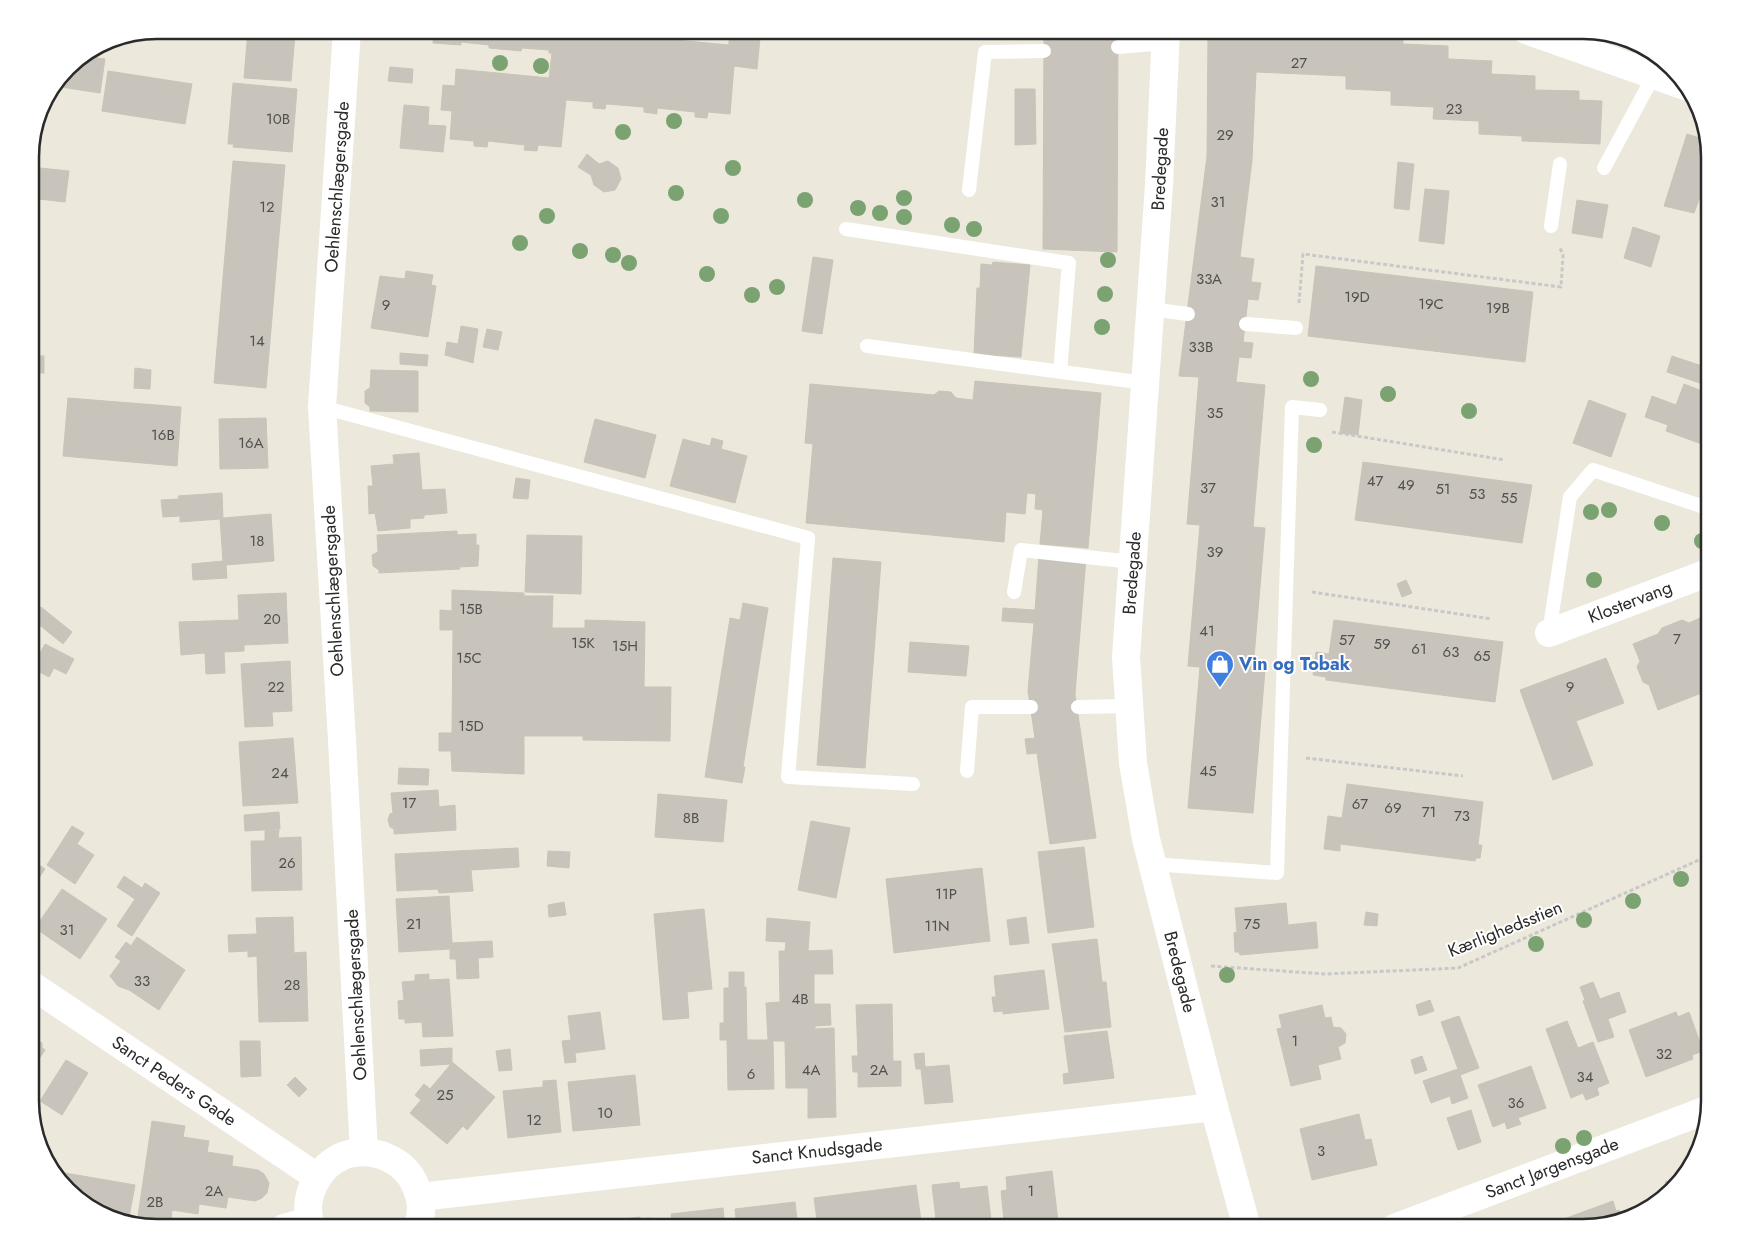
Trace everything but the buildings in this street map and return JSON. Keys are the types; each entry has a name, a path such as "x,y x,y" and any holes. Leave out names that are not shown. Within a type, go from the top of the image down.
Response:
{"street":[{"name":"Oehlenschlægersgade","path":"347,39 322,407 364,1152"},
{"name":"Bredegade","path":"1166,39 1159,184 1126,657 1132,763 1152,864 1245,1219"},
{"path":"1552,39 1672,80"},
{"name":"Klostervang","path":"1549,633 1701,575"},
{"name":"Sanct Peders Gade","path":"39,990 317,1177"},
{"name":"Sanct Knudsgade","path":"420,1197 1214,1107"},
{"name":"Sanct Jørgensgade","path":"1418,1219 1700,1112"},
{"path":"304,1219 311,1191 317,1177 330,1164 346,1155 364,1152 383,1155 400,1164 413,1179 420,1197 421,1219"}],"lane":[{"path":"1118,47 1153,39"},
{"path":"968,190 986,52 1044,51"},
{"path":"1604,168 1672,80"},
{"path":"1551,226 1560,164"},
{"path":"846,229 1070,263 1060,372"},
{"path":"1150,309 1188,314"},
{"path":"1246,324 1296,328"},
{"path":"867,346 1145,383"},
{"path":"322,407 808,538 788,777 913,784"},
{"path":"1152,864 1277,873 1292,407 1320,410"},
{"path":"1549,633 1570,497 1593,470 1701,506"},
{"path":"1014,592 1021,550 1133,562"},
{"path":"1078,706 1129,706"},
{"path":"967,771 972,707 1031,707"}],"path":[{"path":"1296,328 1304,254 1561,287 1562,255 1551,226"},
{"path":"1292,426 1505,460"},
{"path":"1286,588 1492,619"},
{"path":"1281,754 1463,776"},
{"name":"Kærlighedsstien","path":"1178,964 1325,974 1458,968 1701,859"}],"place":[{"name":"Vin og Tobak","path":"1220,688"}]}
